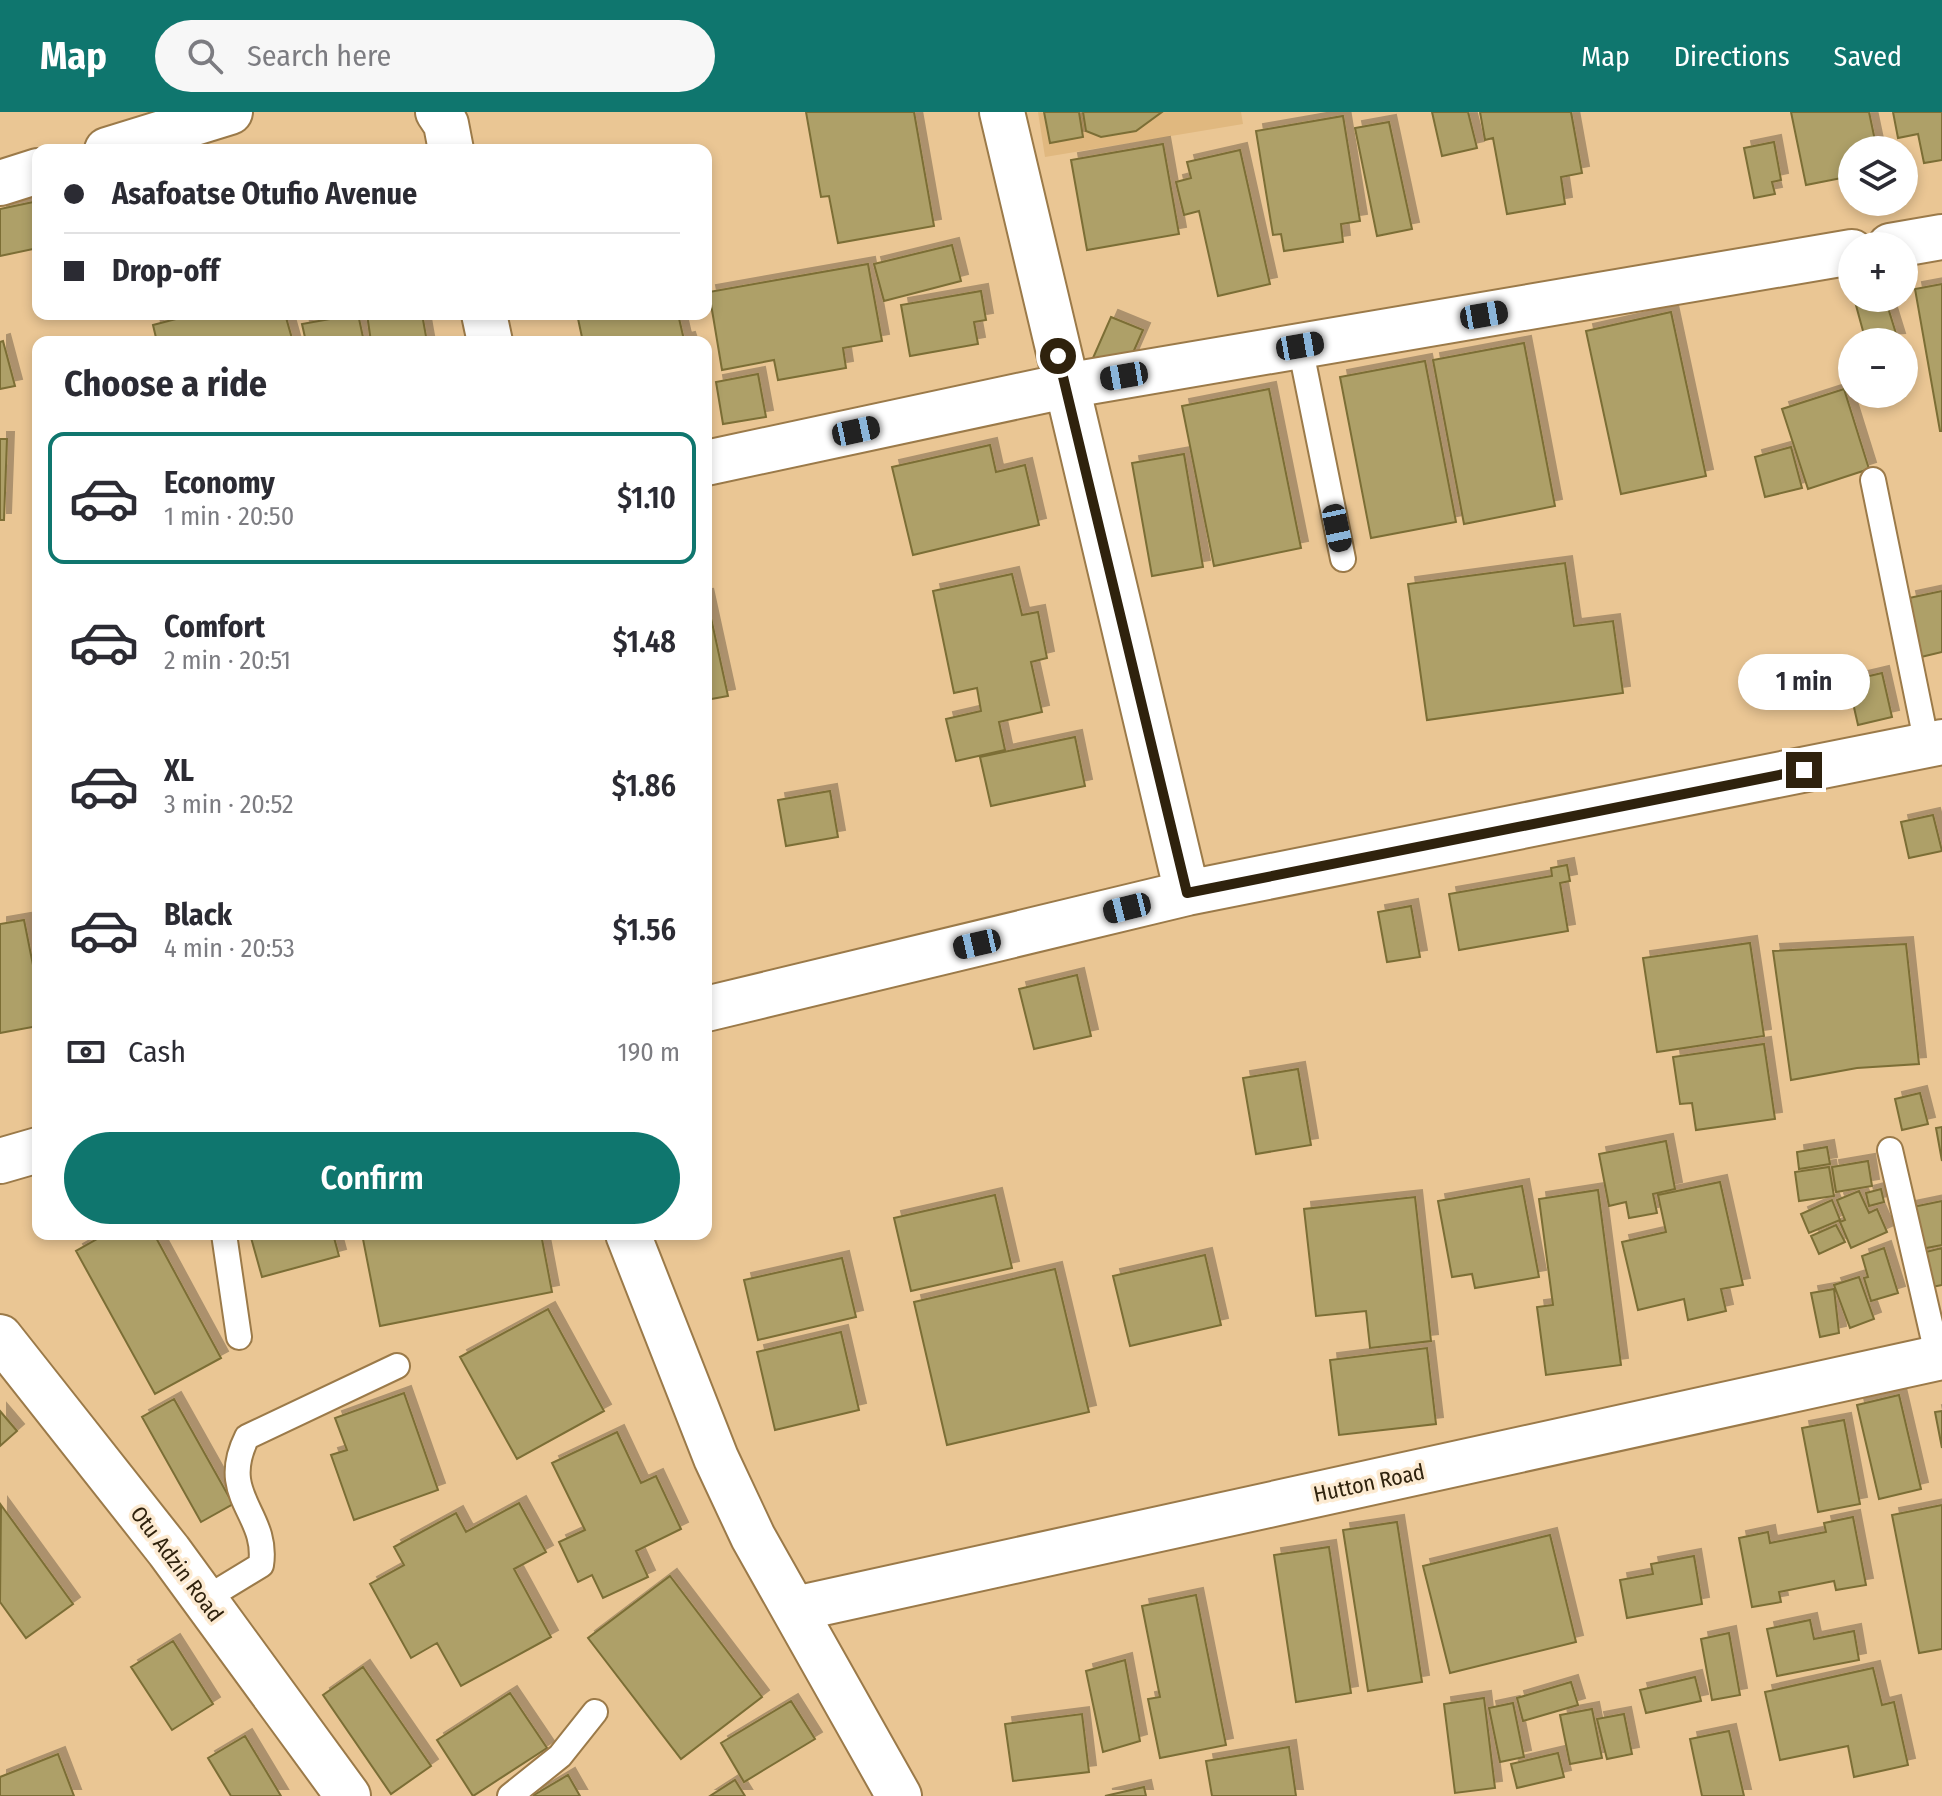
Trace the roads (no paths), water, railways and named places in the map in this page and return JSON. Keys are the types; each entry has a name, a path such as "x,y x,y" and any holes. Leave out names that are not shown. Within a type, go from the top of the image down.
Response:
{"street":[{"path":"126,144 230,112"},
{"path":"438,112 446,124 450,144"},
{"path":"1002,112 1187,893"},
{"path":"0,183 32,173"},
{"path":"1918,241 1942,237"},
{"path":"712,462 1065,386 1838,254"},
{"path":"712,1008 1187,893 1934,744"},
{"path":"0,1161 32,1152"},
{"path":"630,1240 716,1458 753,1537 899,1796"},
{"name":"Otu Adzin Road","path":"0,1337 205,1599 348,1796"},
{"name":"Hutton Road","path":"795,1609 1940,1358"}],"lane":[{"path":"1300,346 1343,559"},
{"path":"1873,480 1934,744"},
{"path":"1890,1150 1940,1358"},
{"path":"225,1240 239,1337"},
{"path":"205,1599 261,1565 263,1549 259,1532 240,1496 237,1481 236,1468 247,1437 397,1366"},
{"path":"510,1796 560,1756 595,1712"}]}
